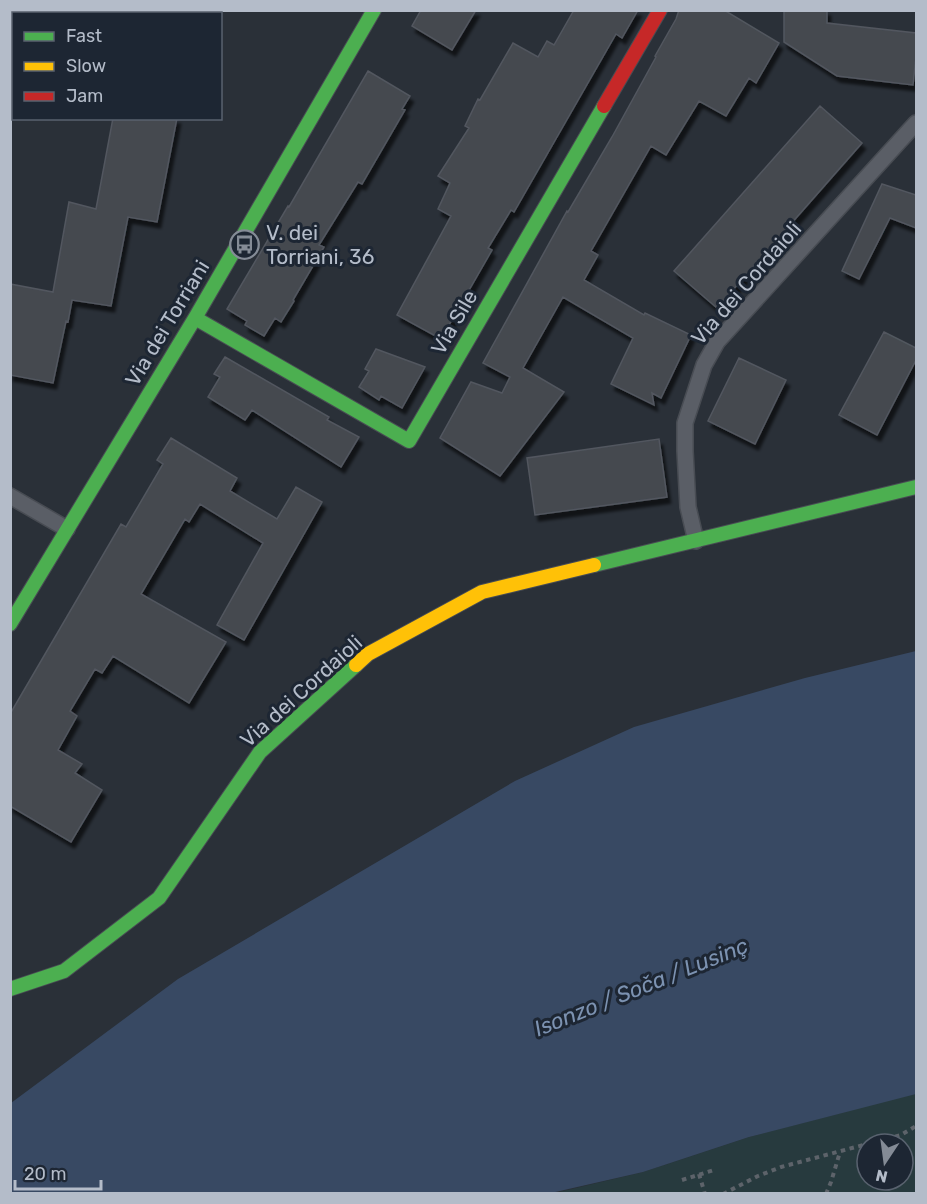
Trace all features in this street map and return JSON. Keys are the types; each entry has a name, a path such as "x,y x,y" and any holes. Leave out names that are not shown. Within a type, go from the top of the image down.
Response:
{"street":[{"name":"Via dei Torriani","path":"10,624 195,318 374,10"},
{"name":"Via Sile","path":"195,318 409,441 660,10"},
{"name":"Via dei Cordaioli","path":"10,989 64,970 159,898 260,752 368,654 482,592 916,487"}],"lane":[{"name":"Via dei Cordaioli","path":"696,541 688,507 685,423 704,365 717,342 916,123"},
{"path":"10,496 68,529"}],"path":[{"path":"723,1194 781,1167 855,1147"},
{"path":"825,1194 840,1151"},
{"path":"682,1180 714,1170"},
{"path":"699,1174 705,1194"}],"green space":[{"path":"916,1087 916,1193 551,1194 643,1172 749,1137 845,1112"}],"water":[{"name":"Isonzo / Soča / Lusinç","path":"916,651 916,1094 749,1137 643,1172 551,1193 11,1193 11,1103 178,979 515,781 634,727 805,678"}],"building":[{"path":"421,10 476,10 452,50 412,26"},
{"path":"574,10 638,10 622,38 616,34 514,212 511,210 488,248 492,250 441,339 397,315 451,216 438,209 450,183 438,176 469,128 465,126 478,99 480,100 513,43 538,57 547,41 554,45"},
{"path":"679,10 724,10 779,43 756,83 749,78 726,116 699,101 666,155 651,146 591,251 598,255 584,280 644,315 645,313 691,335 661,398 652,393 654,405 611,384 633,338 563,297 523,368 564,392 500,476 440,438 471,382 502,393 510,377 483,363 567,211 612,137"},
{"path":"784,10 827,10 827,23 916,33 913,85 837,76 784,42"},
{"path":"368,71 410,96 402,109 405,110 362,184 358,182 319,245 324,247 281,322 275,318 264,336 245,325 247,321 227,309"},
{"path":"820,106 862,143 717,308 674,271"},
{"path":"113,120 177,120 157,222 128,217 111,306 72,300 53,383 10,375 10,284 53,292 69,202 96,209"},
{"path":"882,184 916,195 916,228 890,218 859,279 842,271"},
{"path":"884,332 916,348 916,360 877,435 839,415"},
{"path":"376,349 425,367 402,408 381,396 379,400 359,387 369,371 365,369"},
{"path":"225,357 329,417 327,420 359,437 341,467 252,410 245,420 208,397 220,377 214,374"},
{"path":"739,358 786,380 755,444 708,421"},
{"path":"171,438 237,478 230,491 277,519 296,487 322,502 244,640 217,625 263,543 200,504 189,522 185,519 141,594 226,642 189,703 113,656 102,673 95,669 70,711 77,716 58,750 82,764 75,773 102,790 71,842 10,806 10,714 121,524 126,527 163,464 157,460"},
{"path":"659,439 667,497 535,515 527,458"}],"traffic: fast":[{"path":"10,624 195,318 374,10"},
{"path":"195,318 409,441 604,106"},
{"path":"594,565 916,487"},
{"path":"10,989 64,971 159,898 260,752 356,665"}],"traffic: slow":[{"path":"356,665 368,654 482,592 594,565"}],"traffic: jam":[{"path":"604,106 660,10"}],"place":[{"name":"V. dei Torriani, 36","path":"245,244"}]}
